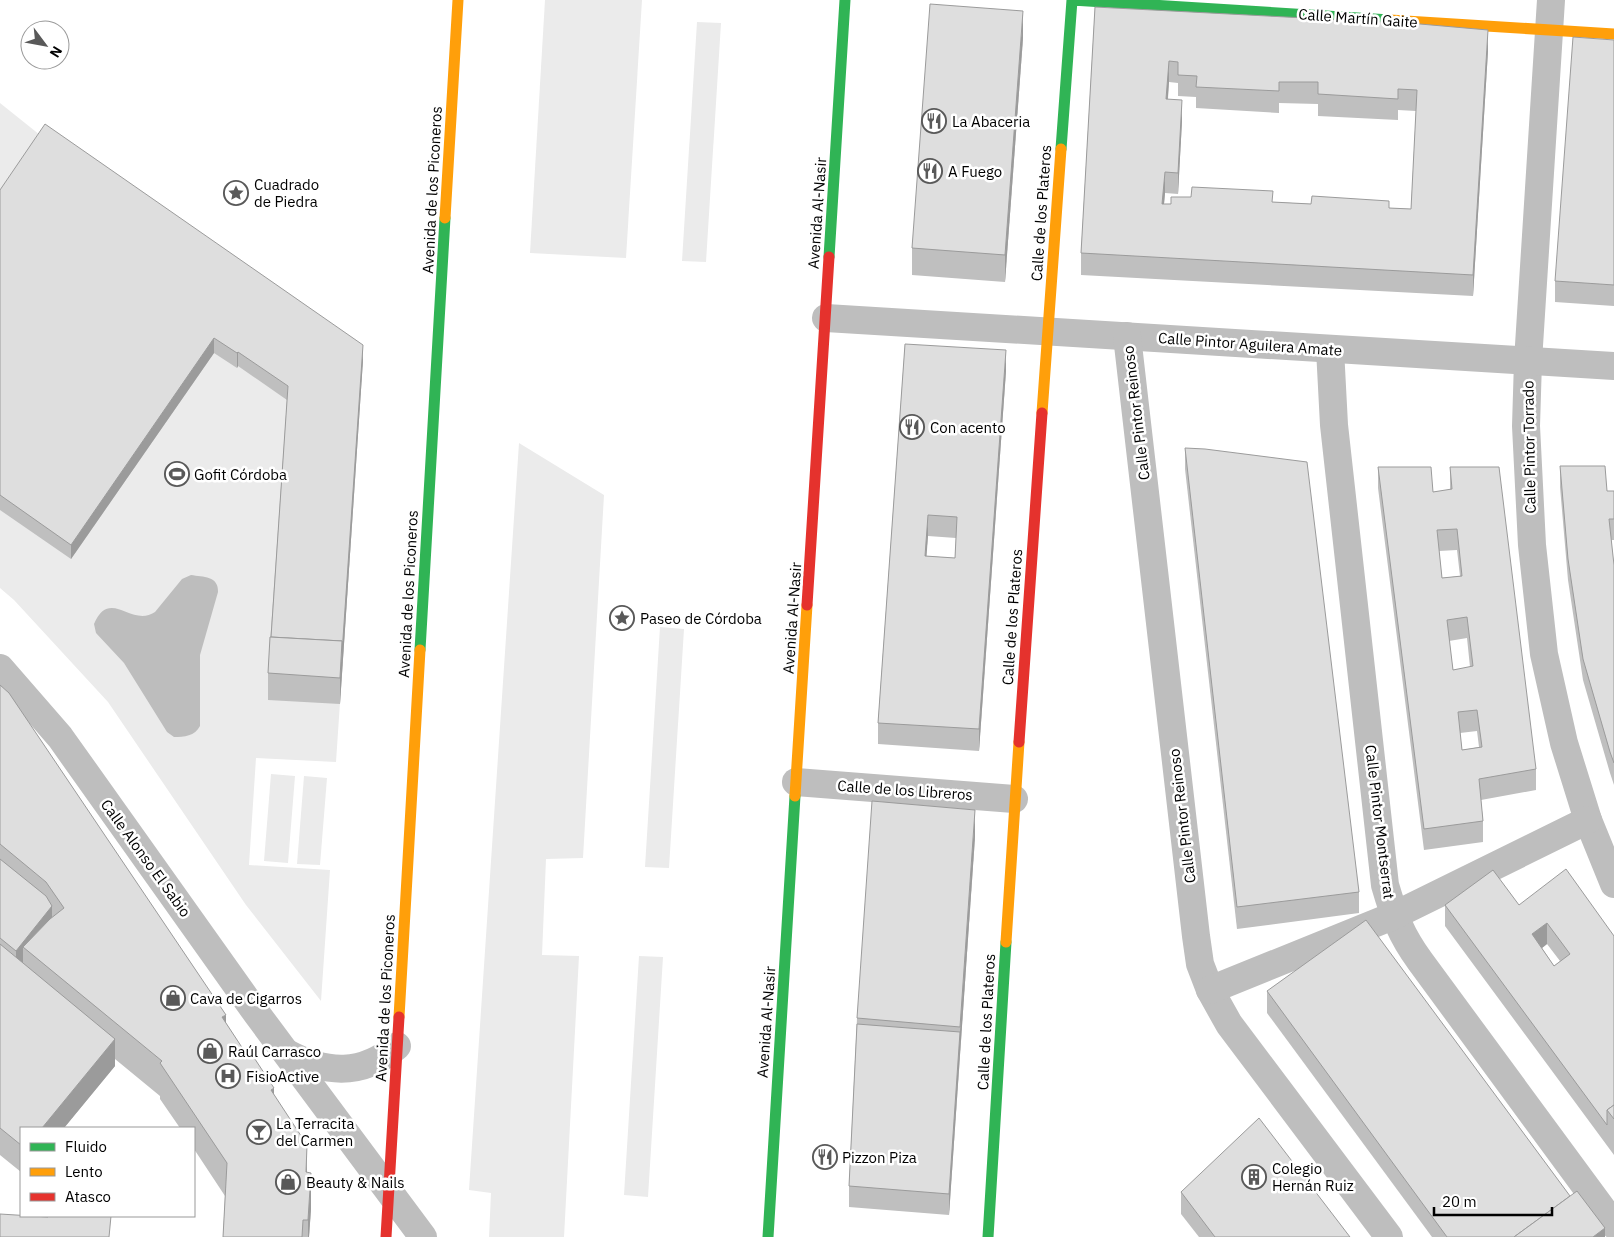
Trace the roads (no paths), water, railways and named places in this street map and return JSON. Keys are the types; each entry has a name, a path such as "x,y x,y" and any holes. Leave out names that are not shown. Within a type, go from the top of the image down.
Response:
{"main road":[{"name":"Avenida de los Piconeros","path":"388,1190 458,0"},
{"name":"Avenida Al-Nasir","path":"768,1237 845,0"},
{"name":"Calle Martín Gaite","path":"1072,0 1614,34"},
{"name":"Calle de los Plateros","path":"988,1237 1014,798 1046,331 1072,0"},
{"path":"386,1237 388,1190"}],"street":[{"name":"Calle Pintor Torrado","path":"1551,0 1528,361 1526,426 1532,545 1544,654 1564,744 1588,820 1614,884"},
{"name":"Calle Pintor Aguilera Amate","path":"826,318 1614,366"},
{"name":"Calle Pintor Reinoso","path":"1127,336 1200,964 1210,990 1229,1024 1389,1237"},
{"name":"Calle Pintor Montserrat","path":"1330,349 1334,425 1385,885 1394,916 1405,940 1614,1225"},
{"name":"Calle Alonso El Sabio","path":"0,668 60,738 286,1052 423,1237"},
{"name":"Calle de los Libreros","path":"796,782 1014,798"},
{"path":"1210,990 1394,916 1588,820"},
{"name":"Calle Alonso El Sabio","path":"286,1052 314,1065 344,1069 370,1063 389,1053 397,1046"}],"place":[{"name":"La Abaceria","path":"934,121"},
{"name":"A Fuego","path":"930,171"},
{"name":"Cuadrado de Piedra","path":"236,193"},
{"name":"Con acento","path":"912,427"},
{"name":"Gofit Córdoba","path":"177,474"},
{"name":"Paseo de Córdoba","path":"622,618"},
{"name":"Cava de Cigarros","path":"173,998"},
{"name":"Raúl Carrasco","path":"210,1051"},
{"name":"FisioActive","path":"228,1076"},
{"name":"La Terracita del Carmen","path":"259,1132"},
{"name":"Pizzon Piza","path":"825,1157"},
{"name":"Colegio Hernán Ruiz","path":"1254,1177"},
{"name":"Beauty & Nails","path":"288,1182"}]}
